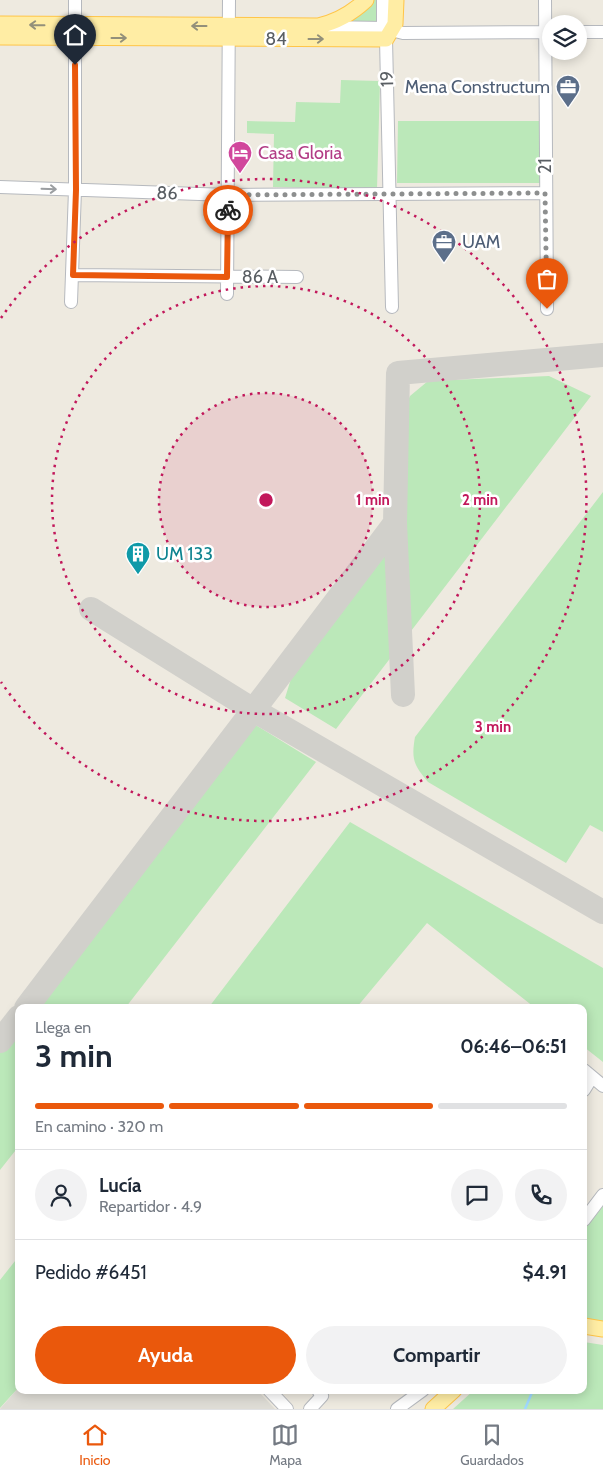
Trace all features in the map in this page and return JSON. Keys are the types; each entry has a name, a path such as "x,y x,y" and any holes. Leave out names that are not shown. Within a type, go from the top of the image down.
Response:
{"main road":[{"name":"84","path":"229,33 318,26 332,23 348,15 366,0"},
{"path":"387,32 395,24 396,0"},
{"name":"84","path":"0,24 75,32"},
{"name":"84","path":"0,37 75,32 387,32"},
{"path":"587,1326 603,1329"},
{"path":"433,1409 450,1394"}],"street":[{"path":"72,302 76,190 75,0"},
{"path":"227,294 229,0"},
{"name":"19","path":"383,0 387,32 388,195 392,307"},
{"name":"21","path":"545,0 546,15"},
{"path":"318,26 387,32"},
{"name":"84","path":"387,32 542,35"},
{"path":"587,32 603,32"},
{"path":"587,38 603,38"},
{"name":"21","path":"547,60 544,112 547,309"},
{"name":"86","path":"0,188 228,195 545,193"},
{"name":"86 A","path":"73,275 297,277"},
{"path":"588,1073 603,1086"},
{"path":"587,1216 603,1195"},
{"path":"273,1394 287,1409"},
{"path":"310,1409 322,1396 321,1394"},
{"path":"397,1409 418,1394"}],"shaded area":[{"path":"15,1392 15,1394 261,1394 275,1409 0,1409"}],"green space":[{"path":"366,0 383,0 383,28 332,23"},
{"path":"341,80 380,81 377,189 273,187 274,134 247,133 247,121 295,122 296,102 340,103"},
{"path":"398,121 540,121 540,183 397,183"},
{"path":"549,376 591,396 336,729 285,698 294,669 406,515 405,407 410,396 428,381"},
{"path":"603,492 603,832 590,825 566,863 428,782 419,771 415,762 414,745 415,737"},
{"path":"254,724 316,762 128,1004 34,1004"},
{"path":"350,822 603,968 603,1062 587,1049 587,1004 530,1004 427,923 360,1004 211,1004"},
{"path":"15,1029 15,1151 0,1170 0,1050"},
{"path":"603,1206 603,1324 587,1321 587,1226"},
{"path":"15,1261 15,1391 0,1408 0,1280"},
{"path":"587,1342 603,1345 603,1409 453,1409 470,1394 587,1394"}],"waterway":[{"path":"525,1409 531,1394"}],"taxiway":[{"path":"403,695 395,523 398,373 603,355"},
{"path":"29,1004 395,523"},
{"path":"91,609 255,711 603,912"},
{"path":"0,1041 15,1022"}],"way so far":[{"path":"228,210 228,195 299,193 388,195 545,193 547,309"}],"place":[{"name":"Mena Constructum","path":"568,108"},
{"name":"Casa Gloria","path":"240,174"},
{"name":"UAM","path":"444,263"},
{"name":"UM 133","path":"138,575"}],"route":[{"path":"75,65 76,190 73,275 227,277 228,210"}]}
